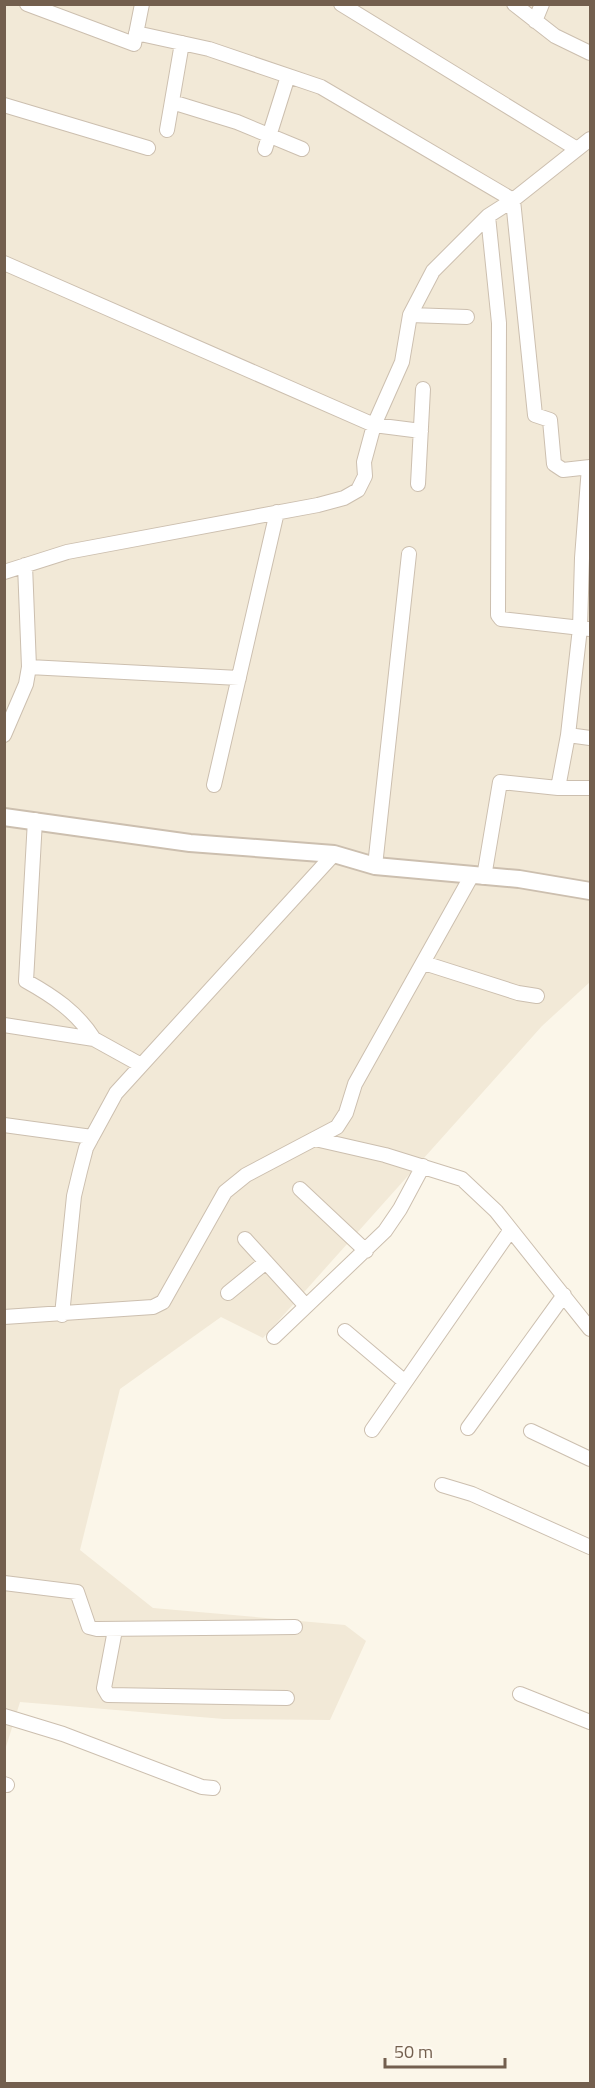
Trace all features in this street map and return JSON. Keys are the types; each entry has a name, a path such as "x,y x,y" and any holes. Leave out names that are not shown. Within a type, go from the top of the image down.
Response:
{"street":[{"path":"27,4 134,44 142,4"},
{"path":"341,4 577,149"},
{"path":"514,4 555,36 591,53"},
{"path":"535,21 543,4"},
{"path":"136,33 209,49 321,87 513,200"},
{"path":"167,130 182,43"},
{"path":"265,149 288,76"},
{"path":"172,102 270,135 302,149"},
{"path":"4,105 148,148"},
{"path":"4,572 68,552 335,501 358,490 365,476 364,462 374,425 402,362 410,315 433,271 488,216 513,200 591,139"},
{"path":"513,200 536,415 550,420 554,464 563,470 590,467 585,629 558,788"},
{"path":"488,216 499,323 498,615 501,619 585,629"},
{"path":"4,263 374,425 421,431"},
{"path":"410,315 467,317"},
{"path":"418,484 423,389"},
{"path":"214,785 277,512"},
{"path":"375,866 409,554"},
{"path":"4,735 26,684 29,667 25,565"},
{"path":"29,667 239,678"},
{"path":"568,735 591,738"},
{"path":"4,1317 62,1315 153,1307 163,1302 225,1192 246,1175 336,1127 345,1113 355,1084 424,963 478,876 500,782 558,788 591,788"},
{"path":"4,817 190,843 334,854 375,866 519,879 591,891"},
{"path":"35,820 26,981 67,1007 86,1026 94,1039"},
{"path":"62,1315 74,1196 86,1148 116,1093 334,854"},
{"path":"424,963 518,993 537,996"},
{"path":"4,1025 94,1039 141,1065"},
{"path":"4,1125 92,1137"},
{"path":"315,1139 423,1166 462,1179 496,1210 510,1231 591,1329"},
{"path":"274,1337 385,1231 400,1209 423,1166"},
{"path":"300,1189 366,1251"},
{"path":"372,1430 510,1231"},
{"path":"245,1239 306,1306"},
{"path":"228,1293 266,1262"},
{"path":"468,1428 564,1295"},
{"path":"345,1331 404,1381"},
{"path":"531,1431 591,1459"},
{"path":"442,1485 472,1494 591,1547"},
{"path":"4,1583 77,1592 89,1627 115,1630 295,1627"},
{"path":"115,1630 104,1688 108,1695 287,1698"},
{"path":"520,1694 591,1722"},
{"path":"4,1716 63,1734 202,1787 213,1788"}],"shaded area":[{"path":"5,5 590,5 590,982 542,1026 263,1338 221,1317 120,1389 80,1550 153,1608 345,1625 366,1641 330,1720 224,1719 20,1702 5,1750"}]}
